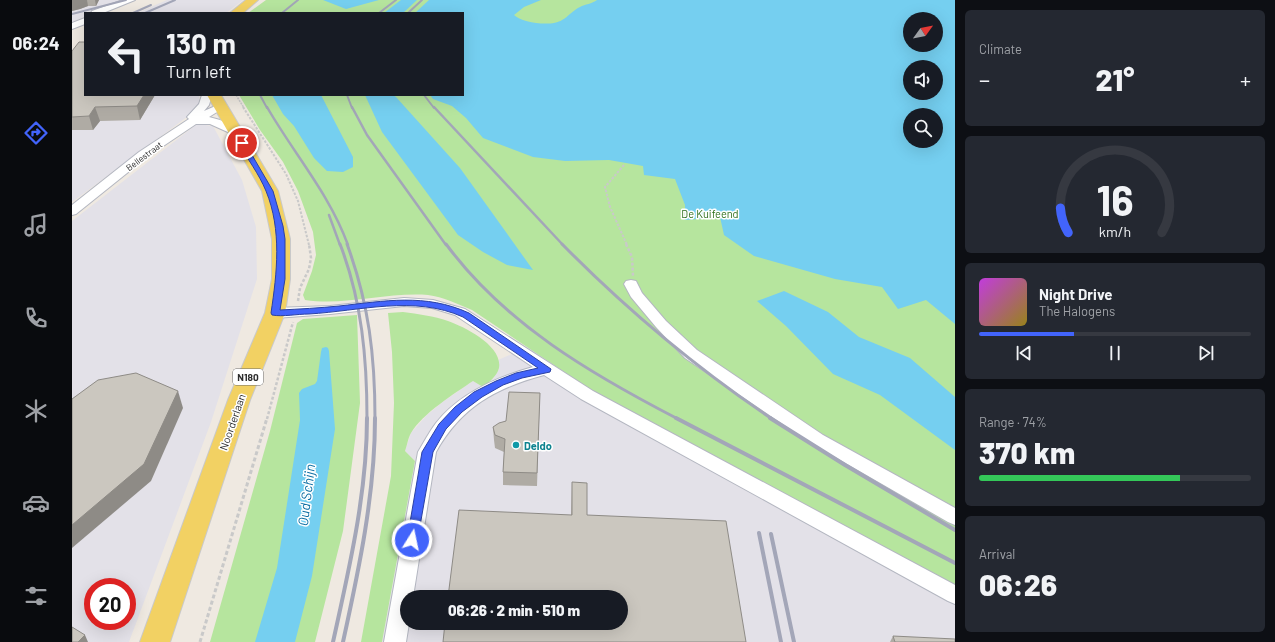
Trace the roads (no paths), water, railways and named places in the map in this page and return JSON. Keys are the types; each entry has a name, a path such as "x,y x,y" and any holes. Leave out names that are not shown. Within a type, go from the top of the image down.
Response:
{"main road":[{"path":"237,12 253,0"},
{"name":"Noorderlaan","path":"155,642 239,400 275,313 281,279 281,239 270,191 213,99"}],"street":[{"path":"98,12 131,0"},
{"path":"109,12 139,0"},
{"path":"72,22 84,17"},
{"path":"72,26 84,21"},
{"path":"180,129 204,105 213,99"},
{"name":"Bellestraat","path":"72,211 180,129 203,115 213,99"},
{"path":"180,129 196,121 208,118 215,120 223,127 234,131"},
{"path":"631,284 636,294 661,324 691,354 817,439 955,517"},
{"path":"275,313 330,310 404,302 432,304 452,309 466,315 587,395 955,595"},
{"path":"395,642 427,452 442,426 478,395 499,383 546,369"}],"water":[{"path":"323,0 379,0 346,9"},
{"path":"401,0 417,0 404,12 385,12"},
{"path":"429,0 541,0 524,7 514,15 523,20 545,24 564,19 577,8 597,0 955,0 955,324 926,300 898,309 882,287 835,279 754,256 724,235 720,217 685,220 685,205 675,179 644,175 643,166 609,160 565,161 533,157 483,138 466,118 452,106 433,99 431,96 464,96 464,12 416,12"},
{"path":"273,96 322,96 353,157 353,167 343,172 327,171 314,158 294,126 283,114"},
{"path":"365,96 396,97 460,168 533,270 507,265 483,252 458,235 382,132"},
{"path":"784,291 828,312 859,337 910,358 955,397 955,450 880,395 833,374 786,326 757,301"},
{"name":"Oud Schijn","path":"326,347 329,351 335,429 312,576 295,642 255,642 277,568 300,420 299,393 302,389 315,384 317,381 322,348"}],"railway":[{"path":"72,14 126,0"},
{"path":"147,12 175,0"},
{"path":"283,12 298,0"},
{"path":"380,12 396,0"},
{"path":"409,12 422,0"},
{"path":"135,12 151,5"},
{"path":"261,96 267,108"},
{"path":"347,96 352,108"},
{"path":"425,96 434,108"},
{"path":"267,107 331,208 348,245"},
{"path":"352,107 367,135 446,245"},
{"path":"434,107 563,245"},
{"path":"329,215 340,245"},
{"path":"340,244 354,287 362,330 366,374 367,418"},
{"path":"347,244 355,266 366,309 374,374 375,418"},
{"path":"446,244 469,273 522,323 582,365 613,384 678,419"},
{"path":"563,245 611,292 662,337 716,379 772,419"},
{"path":"333,642 356,531 364,475 367,418"},
{"path":"343,642 365,531 372,475 375,418"},
{"path":"676,418 955,563"},
{"path":"770,418 845,465 955,530"},
{"path":"759,533 781,642"},
{"path":"771,534 794,642"}],"place":[{"name":"Deldo","path":"516,445"}],"park label":[{"name":"De Kuifeend","path":"710,213"}]}
